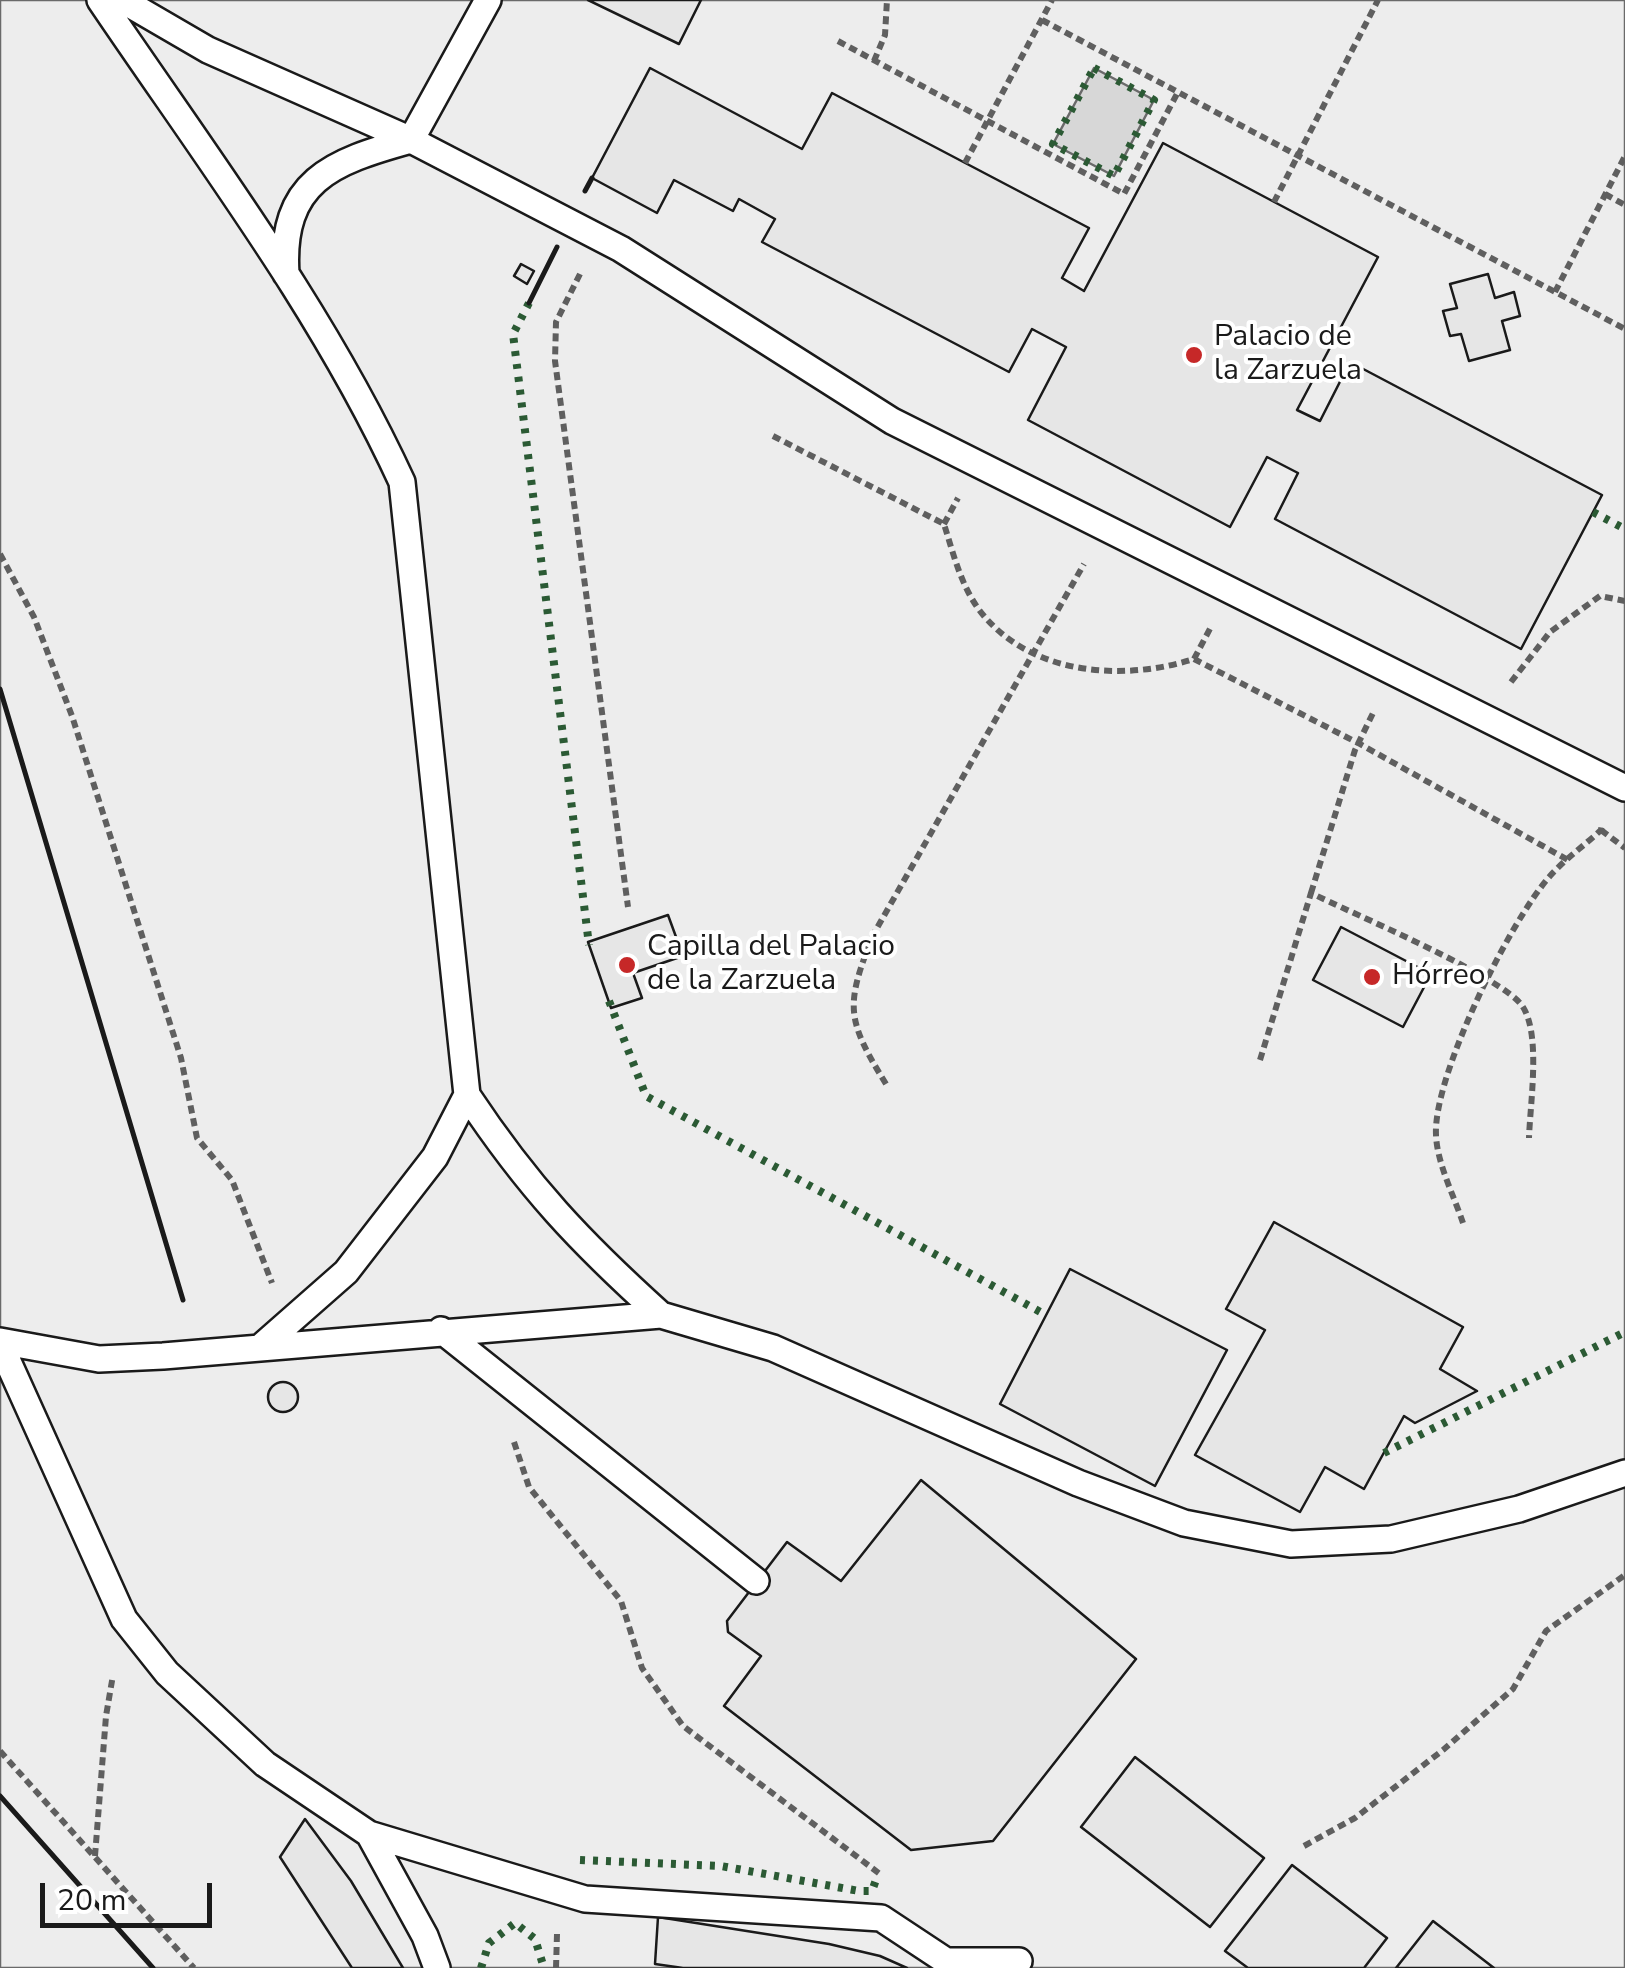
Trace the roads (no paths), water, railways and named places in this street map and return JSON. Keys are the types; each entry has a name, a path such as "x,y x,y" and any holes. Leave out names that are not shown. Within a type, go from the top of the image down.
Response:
{"lane":[{"path":"100,0 286,277 367,406 402,482 467,1095 518,1170 576,1238 661,1315"},
{"path":"122,0 225,58 411,140 600,238 892,420 1104,530 1625,788"},
{"path":"286,277 284,240 300,194 346,158 411,140 488,0"},
{"path":"263,1345 346,1272 435,1157 467,1095"},
{"path":"0,1343 99,1359 661,1315 773,1348 1078,1483 1184,1524 1291,1544 1392,1539 1519,1509 1625,1473"},
{"path":"441,1330 756,1581"},
{"path":"0,1343 124,1619 167,1672 264,1764 370,1834 585,1899 881,1918 946,1961 1020,1961"},
{"path":"370,1834 425,1936 437,1968"}],"place":[{"name":"Palacio de la Zarzuela","path":"1194,355"},
{"name":"Capilla del Palacio de la Zarzuela","path":"627,965"},
{"name":"Hórreo","path":"1372,977"}]}
